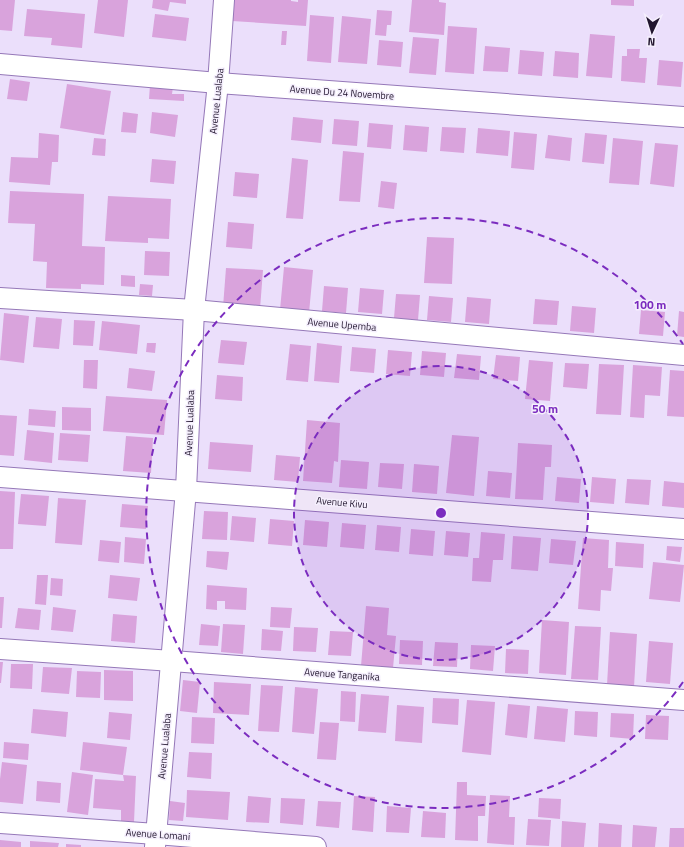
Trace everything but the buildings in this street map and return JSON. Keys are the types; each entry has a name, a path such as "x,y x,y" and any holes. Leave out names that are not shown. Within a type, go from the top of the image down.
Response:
{"street":[{"name":"Avenue Lualaba","path":"155,840 186,490 194,310 218,83 224,0"},
{"name":"Avenue Du 24 Novembre","path":"0,64 218,83 684,117"},
{"name":"Avenue Upemba","path":"0,298 194,310 684,355"},
{"name":"Avenue Kivu","path":"0,477 684,529"},
{"name":"Avenue Tanganika","path":"0,649 684,700"},
{"name":"Avenue Lomani","path":"0,823 155,840 316,847"}]}
